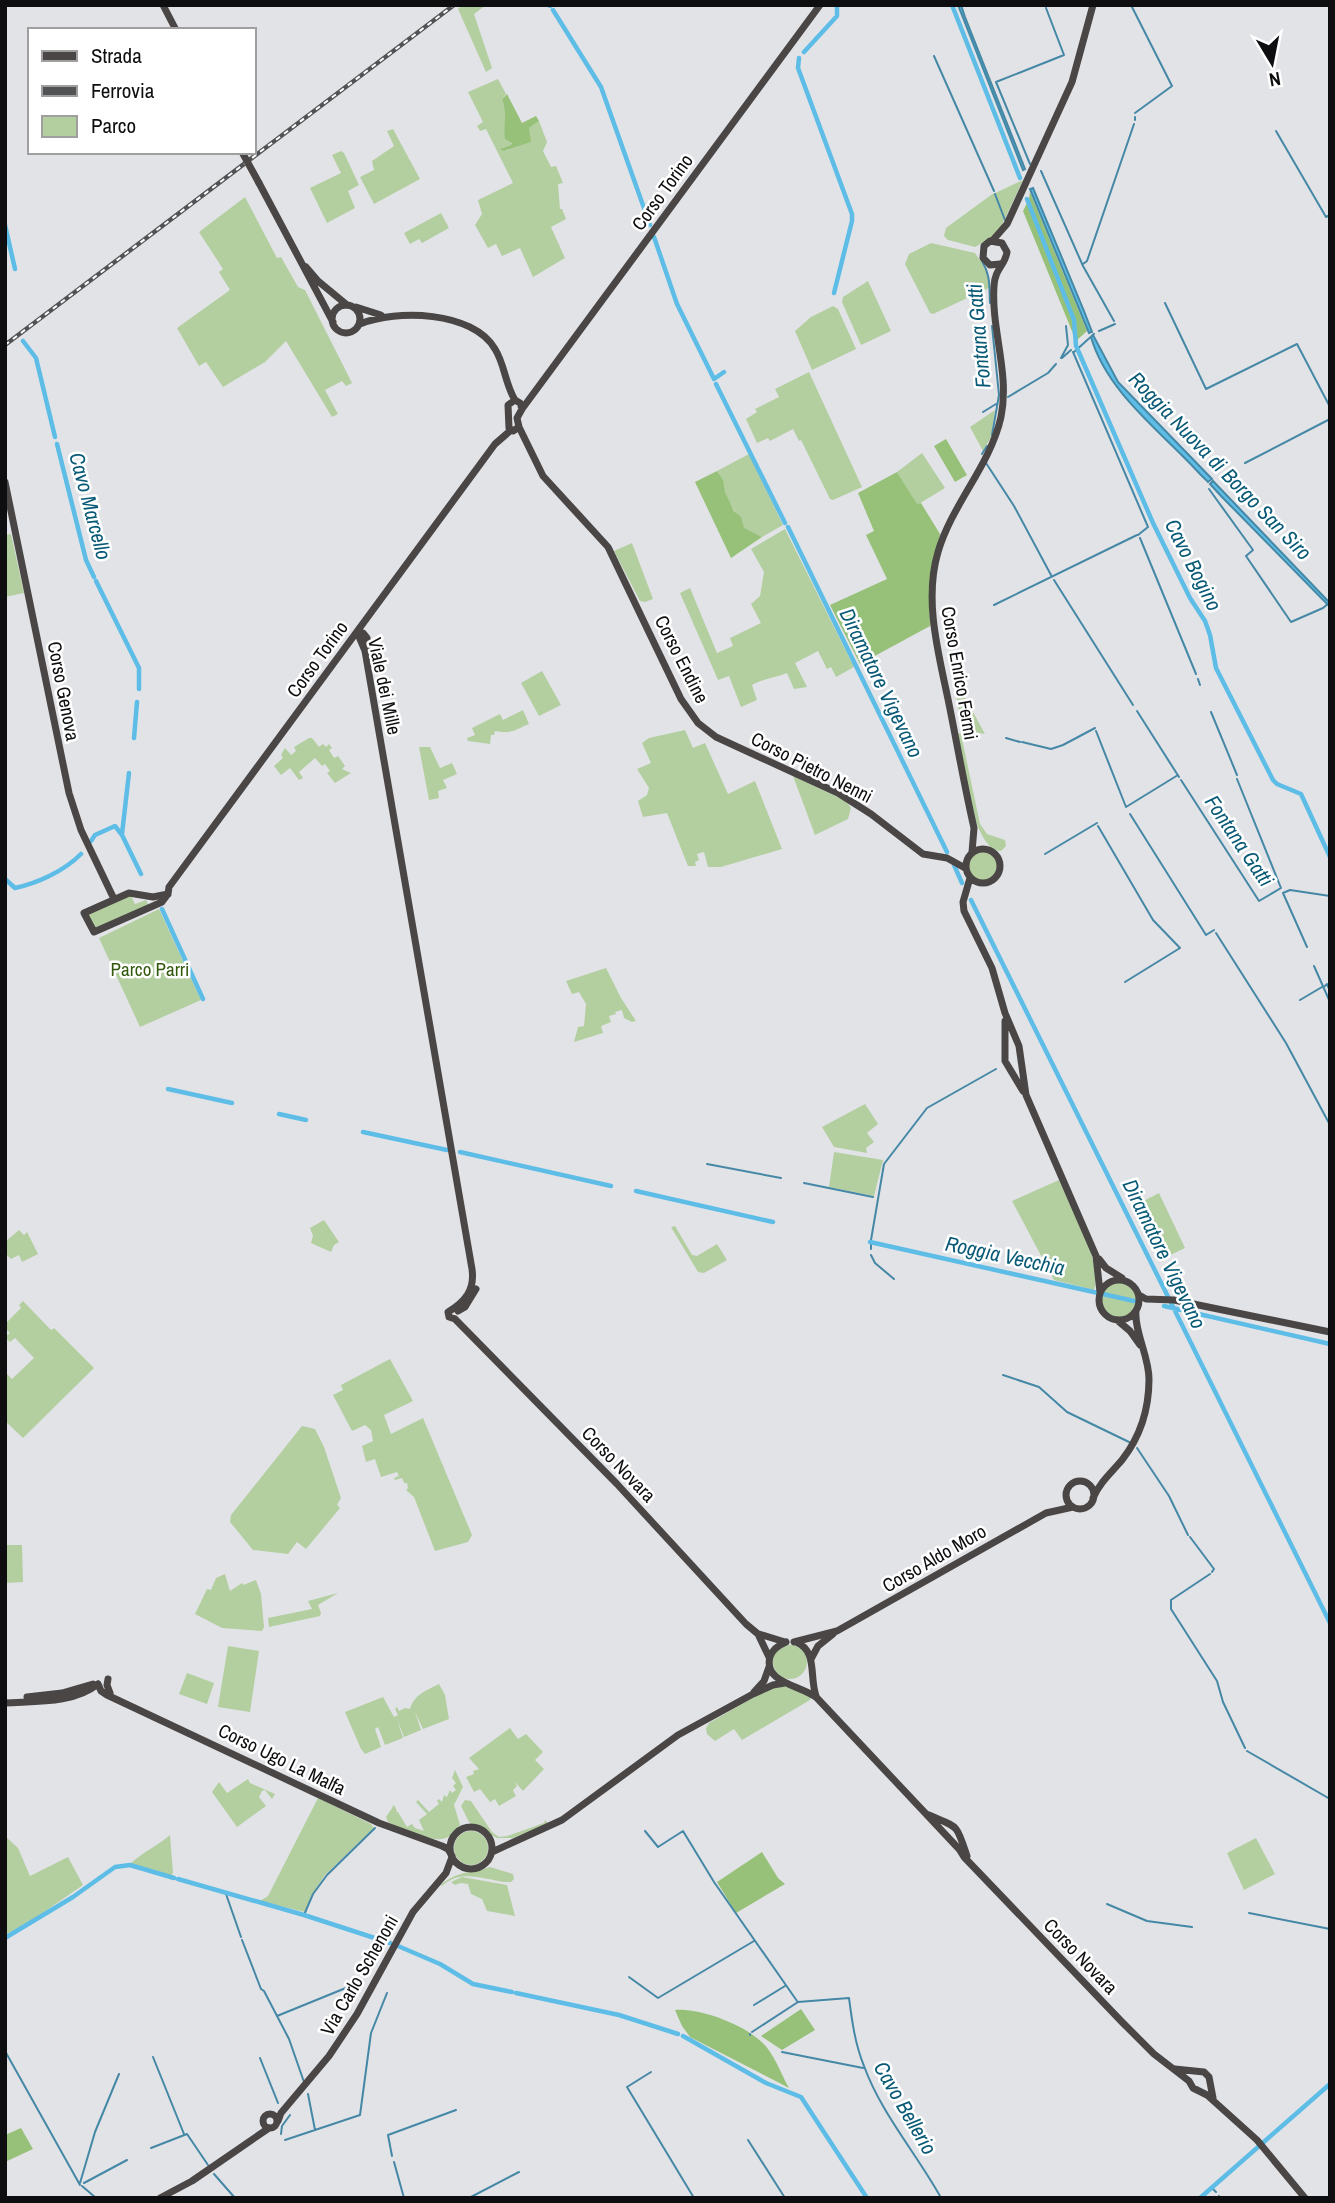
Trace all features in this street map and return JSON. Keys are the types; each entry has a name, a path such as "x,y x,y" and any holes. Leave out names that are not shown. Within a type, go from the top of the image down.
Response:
{"main road":[{"path":"163,5 175,28"},
{"name":"Corso Torino","path":"522,409 820,5"},
{"path":"1007,224 982,251 983,258 988,263 1000,264 1006,257 1004,245 1007,224 1072,82 1093,5"},
{"path":"243,154 337,330 347,333 373,318 439,317 458,321 487,339 496,349 513,402 513,428"},
{"path":"993,240 1004,245"},
{"path":"300,260 318,281 358,311 360,324"},
{"name":"Corso Enrico Fermi","path":"988,263 994,285"},
{"name":"Corso Enrico Fermi","path":"971,854 974,828 936,639 932,595 934,569 942,540 953,514 991,445 1001,415 1003,378 993,304 996,271 1000,264"},
{"path":"333,322 335,310 350,306 388,317"},
{"path":"513,402 530,397"},
{"path":"513,402 522,409 513,428"},
{"name":"Corso Torino","path":"168,894 169,887 495,444 513,428"},
{"name":"Corso Endine","path":"513,428 543,476 608,547 681,699 698,723"},
{"name":"Corso Genova","path":"5,482 69,793 81,830 114,899"},
{"name":"Viale dei Mille","path":"357,632 365,651 477,1276 472,1297 466,1307 455,1313"},
{"name":"Corso Pietro Nenni","path":"698,723 716,737 838,793 871,814 923,854 947,858 971,854"},
{"name":"Corso Enrico Fermi","path":"974,828 989,850"},
{"path":"980,849 989,850 997,857 999,872 990,882 980,883 970,878 965,868 971,854 980,849"},
{"name":"Corso Pietro Nenni","path":"947,858 965,868"},
{"path":"970,878 963,902 964,911 992,968 1005,1013 1018,1042 1026,1095"},
{"path":"966,894 980,883"},
{"path":"129,893 148,897 168,894 162,902 93,932 84,913 129,893"},
{"path":"148,897 150,907"},
{"path":"1005,1013 1007,1065 1026,1095 1096,1256 1106,1268 1135,1286 1139,1295 1136,1325 1145,1355 1148,1389 1142,1424 1130,1449 1106,1477 1090,1505 1084,1509 1073,1507 1067,1501 1066,1492 1073,1483 1106,1477"},
{"path":"1005,1047 1018,1042"},
{"path":"1007,1065 1014,1066 1021,1059"},
{"path":"1096,1256 1099,1304 1103,1313 1117,1320 1136,1338 1145,1355"},
{"path":"1100,1293 1110,1281 1125,1280"},
{"path":"1139,1295 1146,1299 1174,1300 1330,1332"},
{"path":"1117,1320 1128,1318 1137,1310 1160,1300"},
{"name":"Corso Novara","path":"455,1313 746,1624 758,1634 790,1642"},
{"path":"1083,1482 1093,1490 1093,1498"},
{"name":"Corso Aldo Moro","path":"811,1663 818,1646 837,1630 1046,1513 1066,1492"},
{"name":"Corso Aldo Moro","path":"1046,1513 1073,1507"},
{"name":"Corso Aldo Moro","path":"790,1642 837,1630"},
{"name":"Corso Novara","path":"758,1634 770,1662"},
{"path":"753,1694 764,1681 779,1645 790,1642 802,1645 811,1663 812,1684 817,1698"},
{"path":"770,1662 772,1674 808,1690 817,1698 925,1813 939,1822 959,1845"},
{"path":"492,1852 562,1820 662,1746 753,1694 774,1685 801,1681 807,1675 811,1663"},
{"path":"108,1679 107,1685 114,1697"},
{"path":"5,1701 53,1700 85,1692 98,1684"},
{"path":"5,1701 62,1693 98,1684"},
{"name":"Corso Ugo La Malfa","path":"98,1684 114,1697"},
{"name":"Corso Ugo La Malfa","path":"85,1692 114,1697 379,1823 448,1849 452,1856"},
{"path":"939,1822 948,1821 958,1830 959,1845"},
{"path":"432,1843 449,1840 464,1829 471,1828 503,1841 517,1840"},
{"path":"442,1879 482,1866 492,1852 488,1835"},
{"path":"454,1836 450,1846 452,1856 457,1864 466,1869"},
{"name":"Corso Novara","path":"959,1845 969,1861 1122,2022 1154,2054 1189,2081 1193,2088 1207,2095 1261,2144 1305,2198"},
{"path":"442,1879 452,1856"},
{"name":"Via Carlo Schenoni","path":"276,2117 330,2056 357,2014 413,1912 442,1879"},
{"name":"Corso Novara","path":"1174,2068 1204,2072 1209,2077 1209,2083"},
{"path":"1189,2081 1195,2072"},
{"path":"1198,2091 1205,2089 1209,2083"},
{"path":"1209,2083 1215,2102"},
{"path":"265,2116 276,2117 274,2127 267,2125 265,2116"},
{"path":"160,2198 192,2181 267,2125"}],"green space":[{"path":"462,5 486,5 474,14 492,68 486,72 458,9"},
{"path":"498,79 506,94 502,99 507,111 505,138 512,142 502,148 505,151 530,142 529,128 539,121 547,142 543,151 551,167 556,166 563,183 558,184 560,209 566,219 551,227 565,258 533,277 520,248 502,256 496,244 488,248 475,225 482,214 478,200 513,183 486,129 480,131 477,126 483,122 468,92"},
{"path":"507,94 522,123 536,116 539,121 529,128 531,142 504,151 500,149 512,143 505,139 505,109 502,99"},
{"path":"393,129 420,179 374,204 360,177 374,170 372,161 394,146 387,131"},
{"path":"341,151 359,185 348,191 355,208 327,223 310,188 341,173 332,155"},
{"path":"1023,180 996,235 975,247 948,240 944,236 946,228 991,195"},
{"path":"1030,192 1087,331 1076,341 1023,211"},
{"path":"245,197 277,258 281,257 298,287 305,290 352,383 346,386 342,381 325,390 338,414 332,417 286,341 265,362 223,387 206,362 199,366 177,328 230,290 219,272 223,269 199,232"},
{"path":"441,213 449,228 422,243 419,239 410,244 404,233"},
{"path":"931,243 975,253 988,272 989,288 930,313 905,264 909,254"},
{"path":"868,281 891,331 861,345 842,302 843,297"},
{"path":"833,306 838,309 856,349 812,370 795,331 811,317"},
{"path":"809,372 862,487 833,500 830,499 793,429 770,441 768,438 757,443 746,419 757,412 755,409 779,397 775,389"},
{"path":"995,410 991,437 983,451 970,427"},
{"path":"946,439 967,475 955,482 934,446"},
{"path":"922,453 945,488 917,505 897,472"},
{"path":"749,454 783,525 762,537 744,529 717,471"},
{"path":"717,471 744,528 762,537 731,558 695,482"},
{"path":"897,472 940,534 929,586 930,626 860,664 830,605 887,579 866,535 874,531 858,493"},
{"path":"785,529 854,667 836,677 831,667 827,669 818,651 795,663 807,687 794,689 787,673 760,681 752,685 757,700 741,707 729,676 718,680 680,593 690,588 717,653 733,646 730,638 761,623 751,604 760,596 764,572 751,549"},
{"path":"11,534 24,593 5,597 5,535"},
{"path":"632,543 653,599 645,602 640,601 614,551"},
{"path":"542,671 561,705 539,716 521,683"},
{"path":"952,671 955,679 985,734 962,727"},
{"path":"523,710 529,724 510,732 495,731 494,735 491,735 490,744 468,741 467,738 475,735 472,728 500,714 503,720"},
{"path":"685,730 693,748 705,743 728,794 755,781 782,849 721,867 708,867 704,852 697,854 699,860 695,862 696,866 688,866 667,813 643,817 638,801 647,795 649,788 637,769 651,763 642,743 649,738"},
{"path":"958,733 961,734 980,824 987,834 1005,840 1006,846 1001,851 991,847 982,836 976,820"},
{"path":"309,738 319,747 329,744 334,758 338,756 345,766 342,769 351,773 335,783 327,773 330,771 325,764 322,766 315,758 299,772 303,778 299,780 290,768 281,775 274,766 283,758 281,755 285,748 291,755 296,751 294,747"},
{"path":"419,747 430,747 440,768 452,763 457,774 443,780 447,788 438,791 439,798 429,800"},
{"path":"793,776 846,801 851,808 848,819 815,835"},
{"path":"983,852 989,853 997,861 997,873 989,881 983,882 977,881 969,873 968,867 969,861 977,853"},
{"path":"130,894 135,904 146,900 149,906 95,929 87,914"},
{"name":"Parco Parri","path":"159,909 201,1000 140,1027 99,938"},
{"path":"606,968 636,1021 624,1018 622,1010 615,1012 616,1014 609,1016 611,1022 601,1026 603,1033 574,1042 578,1027 584,1026 586,1004 579,992 572,994 566,981"},
{"path":"865,1104 878,1124 867,1133 874,1142 866,1148 867,1153 834,1147 822,1127"},
{"path":"834,1152 883,1160 874,1196 829,1187"},
{"path":"1059,1180 1090,1250 1096,1279 1094,1290 1054,1280 1012,1201"},
{"path":"1159,1193 1185,1248 1164,1258 1138,1204"},
{"path":"324,1220 339,1242 331,1252 311,1243 313,1236 310,1228"},
{"path":"675,1226 692,1255 697,1256 717,1244 727,1260 704,1273 698,1272 671,1227"},
{"path":"19,1230 24,1235 27,1232 38,1254 22,1262 19,1255 11,1259 5,1253 5,1242"},
{"path":"1119,1283 1131,1288 1136,1300 1131,1312 1119,1317 1107,1312 1102,1300 1107,1288"},
{"path":"23,1301 94,1368 23,1438 5,1421 5,1372 12,1379 34,1358 15,1338 10,1342 5,1337 10,1333 5,1324 21,1308 19,1305"},
{"path":"390,1359 413,1401 384,1415 391,1434 423,1418 472,1535 468,1542 435,1551 414,1497 406,1490 407,1483 404,1483 402,1478 395,1480 394,1478 399,1476 397,1472 381,1477 375,1459 366,1462 362,1446 373,1441 371,1430 365,1425 352,1431 333,1395 343,1390 341,1385"},
{"path":"302,1426 315,1429 324,1447 341,1498 337,1505 340,1508 306,1549 297,1542 288,1554 253,1550 230,1522 231,1515"},
{"path":"5,1545 22,1545 23,1582 5,1583"},
{"path":"225,1574 230,1591 242,1583 243,1585 256,1580 261,1594 264,1627 262,1631 222,1628 195,1614 207,1589 211,1590 216,1578"},
{"path":"338,1593 318,1605 320,1616 269,1627 268,1618 312,1609 308,1601"},
{"path":"790,1645 802,1650 807,1662 802,1674 790,1679 778,1674 773,1662 778,1650"},
{"path":"228,1646 259,1651 250,1712 218,1707"},
{"path":"187,1673 214,1683 207,1704 179,1694"},
{"path":"439,1684 445,1695 449,1719 423,1729 415,1712 421,1730 404,1737 397,1719 403,1738 385,1745 378,1727 375,1729 381,1747 365,1754 345,1712 383,1697 394,1717 398,1715 395,1709 397,1707 399,1711 410,1709 417,1697"},
{"path":"789,1686 811,1696 810,1700 742,1740 734,1729 715,1741 707,1734 709,1723 768,1689"},
{"path":"510,1728 518,1739 526,1734 543,1752 535,1760 544,1769 523,1791 514,1781 517,1786 513,1790 516,1796 499,1806 495,1799 490,1802 480,1789 474,1792 466,1777 479,1769 469,1758"},
{"path":"455,1770 463,1787 454,1805 460,1825 450,1836 428,1838 388,1822 386,1817 394,1805 407,1827 412,1824 424,1831 419,1820 427,1814 416,1802 418,1800 429,1812 439,1804 439,1799 442,1802 444,1795 447,1797 450,1790 452,1793 456,1790 453,1786 456,1783 452,1778"},
{"path":"248,1779 250,1783 275,1794 272,1799 265,1790 262,1791 259,1797 266,1806 237,1827 212,1792 219,1782 227,1793"},
{"path":"318,1798 371,1824 374,1828 325,1875 311,1896 305,1912 260,1901 268,1896"},
{"path":"465,1800 471,1801 492,1832 499,1837 544,1823 545,1820 549,1824 513,1838 497,1838 469,1822 461,1806"},
{"path":"471,1831 483,1836 488,1848 483,1860 471,1865 459,1860 454,1848 459,1836"},
{"path":"170,1835 171,1876 130,1864 160,1843"},
{"path":"5,1836 18,1848 30,1876 68,1857 83,1885 34,1919 5,1935"},
{"path":"1256,1838 1275,1874 1244,1890 1227,1853"},
{"path":"762,1852 778,1878 785,1884 736,1913 717,1882"},
{"path":"490,1867 513,1874 514,1879 504,1882 464,1876 441,1885 458,1875"},
{"path":"462,1877 507,1885 515,1916 487,1911 482,1899 471,1894 468,1884 455,1885 451,1882"},
{"path":"801,2009 815,2030 782,2050 761,2036"},
{"path":"675,2010 699,2012 726,2020 751,2033 768,2049 789,2088 690,2037"},
{"path":"21,2128 33,2149 5,2162 5,2135"}],"water":[{"path":"958,5 961,5 1025,169 1023,170"},
{"path":"1033,188 1092,332 1089,333 1030,189"},
{"path":"1093,335 1118,382 1212,479 1208,482 1123,394 1099,357 1091,337"},
{"path":"1213,481 1329,602 1328,605 1222,497 1210,484"}],"waterway":[{"path":"804,52 837,16 837,5"},
{"name":"Cavo Bogino","path":"952,5 1020,178"},
{"path":"1131,5 1172,86 1135,113"},
{"path":"1030,164 996,82 1064,55 1046,8"},
{"name":"Diramatore Vigevano","path":"553,10 601,87 650,225"},
{"name":"Fontana Gatti","path":"934,56 994,191"},
{"path":"799,58 798,68 852,214 834,293"},
{"path":"1083,264 1087,261 1134,124"},
{"path":"1276,131 1326,217 1330,215"},
{"path":"1041,171 1083,266 1114,321"},
{"name":"Fontana Gatti","path":"995,194 1005,220"},
{"name":"Cavo Bogino","path":"1027,199 1074,320 1076,346"},
{"name":"Cavo Marcello","path":"5,225 15,269"},
{"name":"Diramatore Vigevano","path":"654,237 677,304 714,379"},
{"name":"Fontana Gatti","path":"982,261 988,277 990,303"},
{"path":"1165,303 1206,389 1297,344 1330,407"},
{"path":"1099,331 1115,324"},
{"name":"Fontana Gatti","path":"992,326 999,395 992,435"},
{"path":"1061,358 1068,345 1066,326"},
{"path":"1074,352 1094,334"},
{"name":"Cavo Marcello","path":"23,341 36,358 55,437"},
{"name":"Cavo Bogino","path":"1077,348 1153,523 1190,598 1205,621 1216,668 1273,780 1301,794 1330,857"},
{"path":"1062,358 1071,350"},
{"path":"1073,352 1148,527 1138,535"},
{"path":"1008,397 1048,373 1056,364"},
{"path":"714,379 724,372"},
{"name":"Diramatore Vigevano","path":"716,384 785,523"},
{"path":"983,412 996,404"},
{"name":"Roggia Nuova di Borgo San Siro","path":"1245,463 1330,419"},
{"name":"Cavo Marcello","path":"57,444 86,560 94,577"},
{"name":"Fontana Gatti","path":"982,454 987,446"},
{"name":"Fontana Gatti","path":"986,463 1014,506 1051,575"},
{"path":"1209,489 1253,550 1246,556 1291,622 1323,608 1330,602"},
{"name":"Diramatore Vigevano","path":"788,527 947,852"},
{"path":"994,605 1137,535"},
{"path":"1140,538 1196,674"},
{"name":"Fontana Gatti","path":"1054,580 1133,705"},
{"name":"Cavo Marcello","path":"96,581 139,668 139,689"},
{"path":"1198,679 1200,685"},
{"name":"Cavo Marcello","path":"134,738 137,702"},
{"name":"Fontana Gatti","path":"1137,711 1179,777"},
{"path":"1211,712 1237,775"},
{"path":"1022,742 1051,749 1095,728"},
{"path":"1096,731 1126,807 1178,775"},
{"path":"1006,738 1020,742"},
{"name":"Cavo Marcello","path":"122,834 129,773"},
{"name":"Fontana Gatti","path":"1181,780 1259,901 1281,888 1237,779"},
{"path":"1130,814 1206,935 1214,930"},
{"path":"1045,854 1097,823"},
{"name":"Cavo Marcello","path":"91,841 95,835 115,826 141,874"},
{"path":"1098,826 1153,920 1180,948 1125,982"},
{"name":"Roggia Vecchia","path":"5,879 15,888 33,883 59,871 81,854"},
{"name":"Diramatore Vigevano","path":"954,865 962,883"},
{"path":"1307,947 1283,893 1290,890 1330,896"},
{"name":"Diramatore Vigevano","path":"971,900 1330,1623"},
{"name":"Roggia Vecchia","path":"162,909 203,999"},
{"path":"1216,933 1286,1043 1330,1125"},
{"path":"1314,966 1330,1002"},
{"path":"1325,986 1327,984 1330,991"},
{"path":"1300,1000 1322,987"},
{"path":"871,1249 884,1164 927,1108 996,1069"},
{"name":"Roggia Vecchia","path":"168,1089 232,1103"},
{"name":"Roggia Vecchia","path":"279,1114 306,1120"},
{"name":"Roggia Vecchia","path":"363,1132 447,1150"},
{"name":"Roggia Vecchia","path":"460,1152 611,1186"},
{"path":"707,1164 781,1178"},
{"path":"804,1183 873,1197"},
{"name":"Roggia Vecchia","path":"636,1191 773,1222"},
{"name":"Roggia Vecchia","path":"870,1242 1134,1301"},
{"path":"871,1255 875,1263 894,1279"},
{"name":"Roggia Vecchia","path":"1164,1306 1330,1344"},
{"path":"1003,1375 1039,1387 1067,1412 1129,1442"},
{"path":"1137,1448 1169,1496 1188,1535"},
{"path":"1190,1537 1214,1569 1212,1572"},
{"path":"1210,1574 1171,1600 1171,1609 1217,1681 1223,1702 1245,1748"},
{"path":"1247,1751 1330,1799"},
{"path":"304,1915 313,1894 327,1875 375,1828"},
{"name":"Cavo Bellerio","path":"645,1831 658,1847 683,1831 714,1882 797,2001"},
{"path":"5,1938 73,1897 115,1867 130,1865 174,1878"},
{"path":"178,1879 390,1943"},
{"path":"226,1894 241,1937"},
{"path":"1107,1904 1147,1921 1192,1927"},
{"path":"1249,1913 1330,1929"},
{"path":"242,1940 261,1989 289,2039 304,2082"},
{"path":"629,1977 658,1998 754,1941"},
{"path":"398,1946 440,1964 473,1984 512,1992"},
{"path":"277,2016 363,1981"},
{"path":"754,2005 785,1986"},
{"path":"285,2140 360,2115 371,2033 387,1993"},
{"path":"516,1993 619,2015 678,2034"},
{"name":"Cavo Bellerio","path":"752,2032 798,2002 849,1998 858,2049 871,2083 940,2196"},
{"path":"683,2036 766,2083 801,2097 867,2198"},
{"path":"5,2051 80,2185"},
{"path":"782,2052 863,2068"},
{"path":"153,2057 184,2134"},
{"path":"260,2058 278,2103"},
{"path":"651,2072 627,2087 694,2198"},
{"path":"80,2183 95,2132 119,2074"},
{"path":"1200,2198 1330,2084"},
{"path":"308,2094 315,2130"},
{"path":"392,2156 388,2135 456,2110"},
{"path":"281,2134 282,2126 290,2115"},
{"path":"151,2148 187,2134 208,2165"},
{"path":"748,2140 785,2198"},
{"path":"84,2183 127,2160"},
{"path":"394,2162 404,2198"},
{"path":"469,2198 519,2172"},
{"path":"214,2174 235,2198"},
{"path":"82,2186 96,2198"},
{"path":"1212,2188 1216,2192"}],"railway":[{"path":"5,345 454,5"}]}
